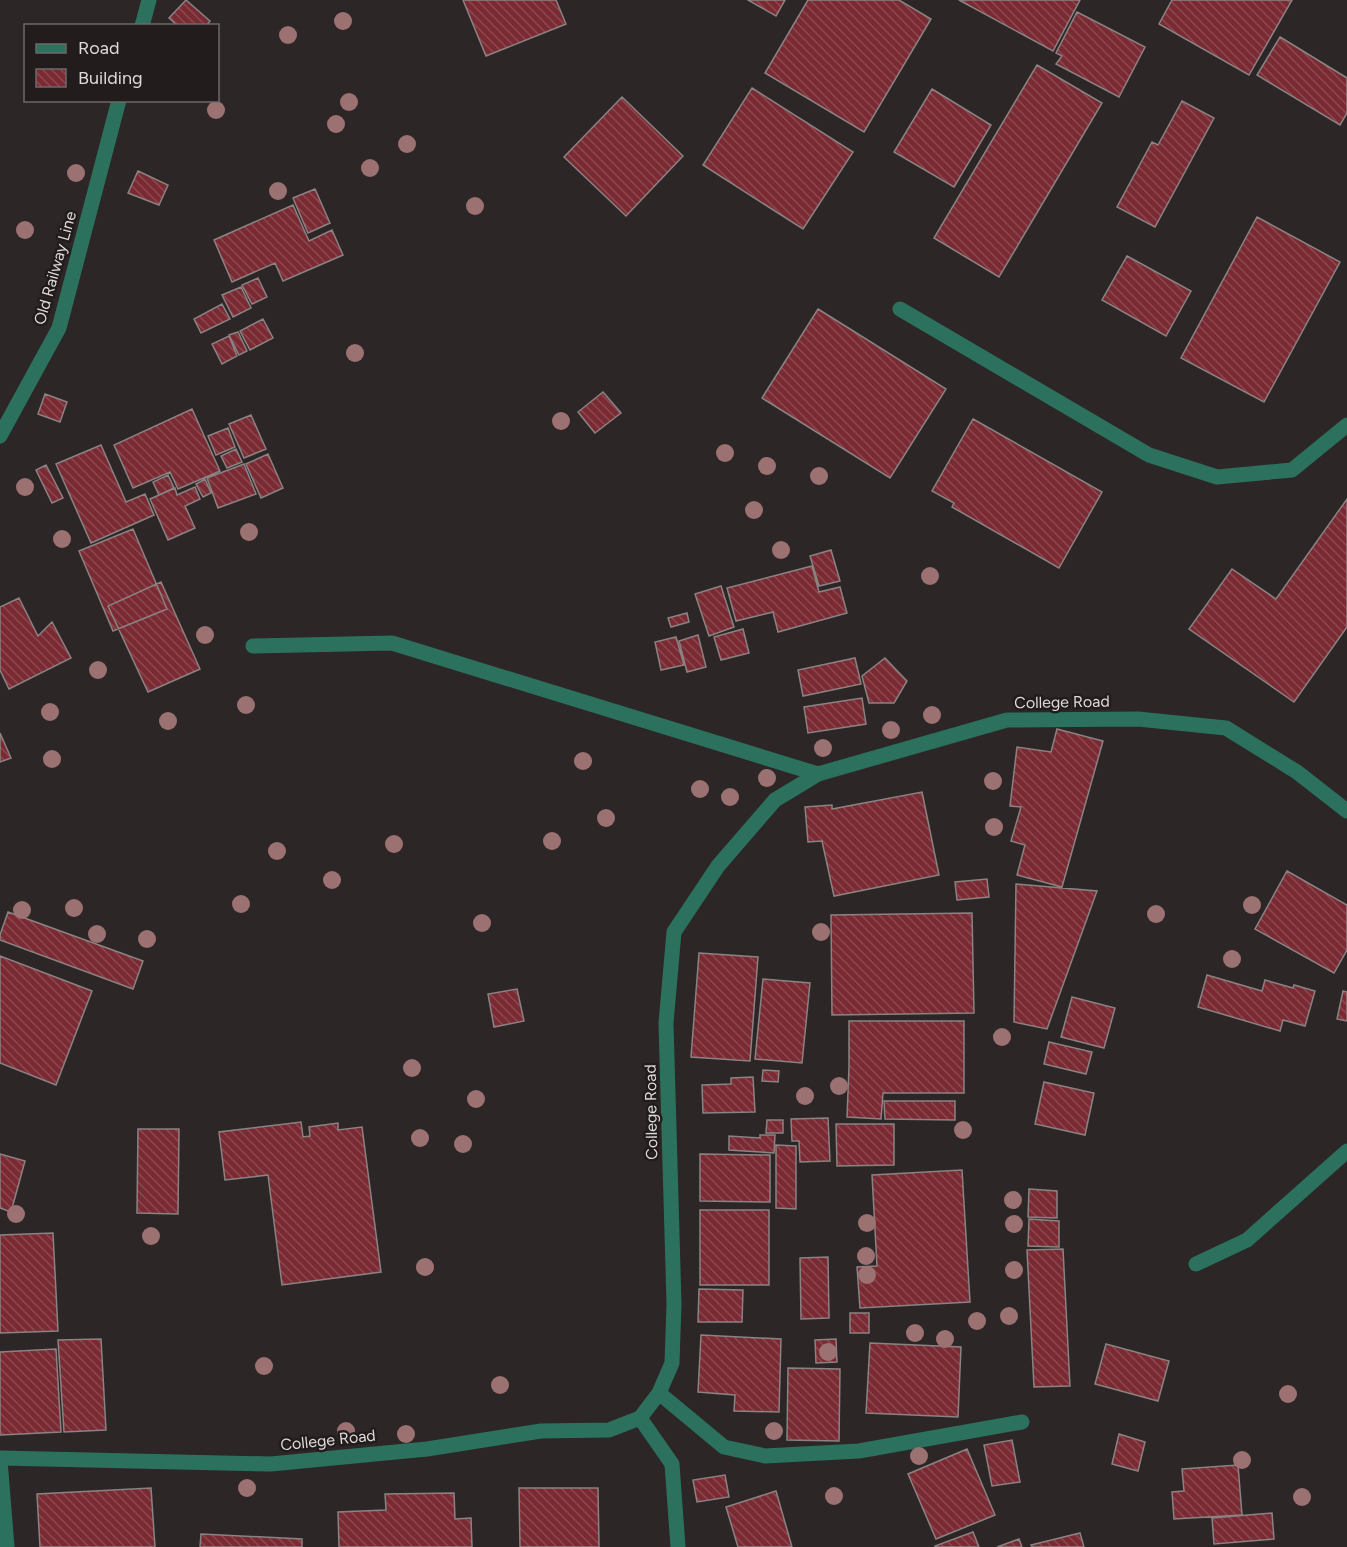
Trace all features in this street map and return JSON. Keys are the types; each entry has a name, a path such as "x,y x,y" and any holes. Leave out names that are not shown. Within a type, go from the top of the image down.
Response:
{"street":[{"path":"143,24 149,0"},
{"name":"Old Railway Line","path":"0,436 59,328 118,102"},
{"path":"900,309 1149,455 1217,477 1292,470 1347,425"},
{"path":"253,646 392,643 818,774"},
{"name":"College Road","path":"0,1459 271,1464 427,1449 541,1431 609,1430 640,1418 659,1393 672,1363 674,1304 666,1023 674,932 718,866 775,800 818,774 1007,720 1138,719 1226,728 1297,772 1347,811"},
{"path":"1196,1264 1246,1240 1347,1151"},
{"path":"659,1393 724,1447 765,1456 859,1452 1022,1422"},
{"path":"640,1418 672,1464 678,1547"},
{"path":"0,1459 7,1547"}],"building":[{"path":"186,0 210,21 208,24 176,24 169,18"},
{"path":"463,0 556,0 566,24 486,56"},
{"path":"748,0 785,0 776,16"},
{"path":"808,0 899,0 931,19 864,132 765,73"},
{"path":"959,0 1080,0 1053,51"},
{"path":"1172,0 1292,0 1249,75 1159,24"},
{"path":"1077,12 1145,47 1119,97 1056,64 1062,56 1056,53"},
{"path":"1280,37 1347,78 1347,113 1340,125 1257,75"},
{"path":"1037,65 1102,103 999,277 934,238"},
{"path":"752,88 853,152 803,229 703,165"},
{"path":"932,89 991,125 954,187 894,152"},
{"path":"622,97 683,156 626,216 564,157"},
{"path":"1182,101 1214,118 1155,227 1117,207 1152,142 1158,145"},
{"path":"138,171 168,185 159,205 128,193"},
{"path":"315,189 330,223 308,233 293,198"},
{"path":"293,205 309,241 332,230 343,255 283,281 275,263 232,282 214,240"},
{"path":"1257,217 1340,262 1264,402 1181,358"},
{"path":"1127,256 1191,291 1166,336 1102,300"},
{"path":"258,278 267,297 252,304 242,285"},
{"path":"241,287 251,308 233,317 222,295"},
{"path":"222,304 230,319 201,333 194,319"},
{"path":"818,309 946,389 890,478 762,398"},
{"path":"263,319 273,338 250,350 240,331"},
{"path":"238,332 247,351 239,355 229,335"},
{"path":"229,336 237,356 222,364 212,344"},
{"path":"603,392 621,413 595,433 578,412"},
{"path":"45,394 67,402 60,422 38,414"},
{"path":"192,409 220,471 178,489 170,472 133,488 114,445"},
{"path":"251,415 266,449 244,458 229,424"},
{"path":"973,419 1102,492 1059,568 952,507 954,503 932,491"},
{"path":"228,428 235,447 216,455 208,436"},
{"path":"101,445 126,502 145,494 154,515 91,543 56,464"},
{"path":"236,449 242,462 227,468 221,456"},
{"path":"268,454 283,488 261,498 246,464"},
{"path":"244,464 256,494 218,508 207,478"},
{"path":"46,465 63,498 52,503 36,470"},
{"path":"168,475 174,488 159,495 153,482"},
{"path":"205,479 211,493 203,497 196,484"},
{"path":"195,487 200,499 185,506 195,528 168,540 150,499 175,488 177,495"},
{"path":"1347,499 1347,627 1294,702 1189,629 1232,569 1276,599"},
{"path":"133,529 167,609 113,631 79,551"},
{"path":"831,550 840,581 819,586 810,556"},
{"path":"812,566 819,592 840,587 847,613 778,632 773,612 736,621 727,588"},
{"path":"161,582 200,669 148,692 108,606"},
{"path":"721,586 734,627 709,636 695,594"},
{"path":"19,598 38,636 52,622 71,658 9,689 0,670 0,607"},
{"path":"687,613 689,622 671,627 668,618"},
{"path":"743,629 749,653 721,660 714,637"},
{"path":"698,635 706,667 687,672 679,641"},
{"path":"676,637 684,665 661,670 655,642"},
{"path":"855,658 861,684 803,696 798,670"},
{"path":"885,658 907,681 894,703 869,703 862,676"},
{"path":"862,698 866,724 808,733 804,707"},
{"path":"1057,729 1103,741 1062,887 1017,875 1025,845 1011,841 1021,807 1010,806 1017,747 1051,752"},
{"path":"0,733 11,758 0,762"},
{"path":"922,792 939,875 834,896 822,841 808,842 805,807 832,805 832,809"},
{"path":"1287,871 1347,905 1347,950 1334,973 1255,929"},
{"path":"987,879 989,897 957,900 955,882"},
{"path":"1016,884 1097,891 1047,1029 1014,1022"},
{"path":"8,912 143,961 133,989 0,940"},
{"path":"972,913 974,1013 832,1015 831,915"},
{"path":"699,953 758,957 750,1061 691,1057"},
{"path":"0,956 92,991 56,1085 0,1063"},
{"path":"1207,975 1262,991 1265,980 1315,991 1305,1026 1283,1020 1280,1031 1198,1007"},
{"path":"763,979 810,983 802,1063 755,1059"},
{"path":"517,989 524,1021 494,1027 488,994"},
{"path":"1343,991 1347,992 1347,1021 1337,1019"},
{"path":"1072,997 1115,1008 1104,1048 1061,1037"},
{"path":"849,1021 964,1021 964,1093 883,1093 881,1119 847,1117"},
{"path":"1049,1042 1092,1052 1086,1074 1044,1064"},
{"path":"763,1070 779,1071 778,1082 762,1081"},
{"path":"753,1077 755,1112 703,1113 702,1085 731,1084 731,1078"},
{"path":"1044,1082 1094,1093 1085,1135 1035,1124"},
{"path":"884,1101 955,1101 955,1120 885,1119"},
{"path":"828,1118 830,1161 800,1162 799,1141 792,1141 791,1119"},
{"path":"767,1120 783,1120 783,1133 766,1133"},
{"path":"301,1122 303,1137 310,1136 309,1127 338,1123 338,1130 362,1127 381,1272 282,1285 268,1175 225,1180 219,1132"},
{"path":"836,1124 894,1124 894,1165 837,1166"},
{"path":"138,1129 179,1129 178,1214 137,1213"},
{"path":"760,1135 775,1135 774,1153 729,1150 729,1136 760,1138"},
{"path":"776,1145 796,1146 796,1209 776,1208"},
{"path":"0,1154 25,1161 11,1212 0,1208"},
{"path":"700,1154 770,1155 770,1202 700,1201"},
{"path":"962,1170 970,1302 860,1308 857,1267 877,1266 872,1175"},
{"path":"1029,1189 1057,1191 1057,1218 1028,1217"},
{"path":"700,1210 769,1210 769,1285 700,1285"},
{"path":"1029,1219 1059,1221 1059,1247 1028,1246"},
{"path":"53,1233 58,1331 0,1333 0,1235"},
{"path":"1063,1249 1070,1386 1034,1387 1027,1250"},
{"path":"828,1257 829,1318 801,1319 800,1258"},
{"path":"699,1289 743,1290 742,1322 698,1322"},
{"path":"850,1313 869,1313 869,1333 850,1333"},
{"path":"701,1335 781,1339 779,1412 734,1411 735,1395 698,1392"},
{"path":"101,1339 106,1430 64,1432 58,1340"},
{"path":"836,1339 837,1362 816,1363 815,1340"},
{"path":"870,1343 961,1347 958,1417 866,1413"},
{"path":"1106,1344 1169,1361 1158,1401 1095,1384"},
{"path":"56,1349 61,1432 0,1435 0,1352"},
{"path":"788,1368 840,1369 839,1441 787,1440"},
{"path":"1119,1434 1145,1442 1138,1471 1112,1464"},
{"path":"1012,1440 1020,1482 992,1486 984,1445"},
{"path":"967,1449 995,1515 936,1539 908,1474"},
{"path":"1238,1465 1242,1515 1174,1519 1172,1492 1184,1491 1182,1469"},
{"path":"725,1475 729,1497 697,1502 693,1480"},
{"path":"151,1488 155,1547 40,1547 37,1494"},
{"path":"519,1488 598,1488 599,1547 520,1547"},
{"path":"776,1491 792,1547 738,1547 726,1507"},
{"path":"454,1493 455,1519 471,1518 472,1547 339,1547 338,1512 386,1510 385,1494"},
{"path":"1272,1513 1274,1539 1214,1544 1212,1518"},
{"path":"973,1532 979,1547 935,1546"},
{"path":"1080,1533 1084,1547 1032,1547 1031,1545"},
{"path":"201,1534 302,1539 302,1547 200,1547"},
{"path":"1019,1539 1022,1547 997,1547"}]}
